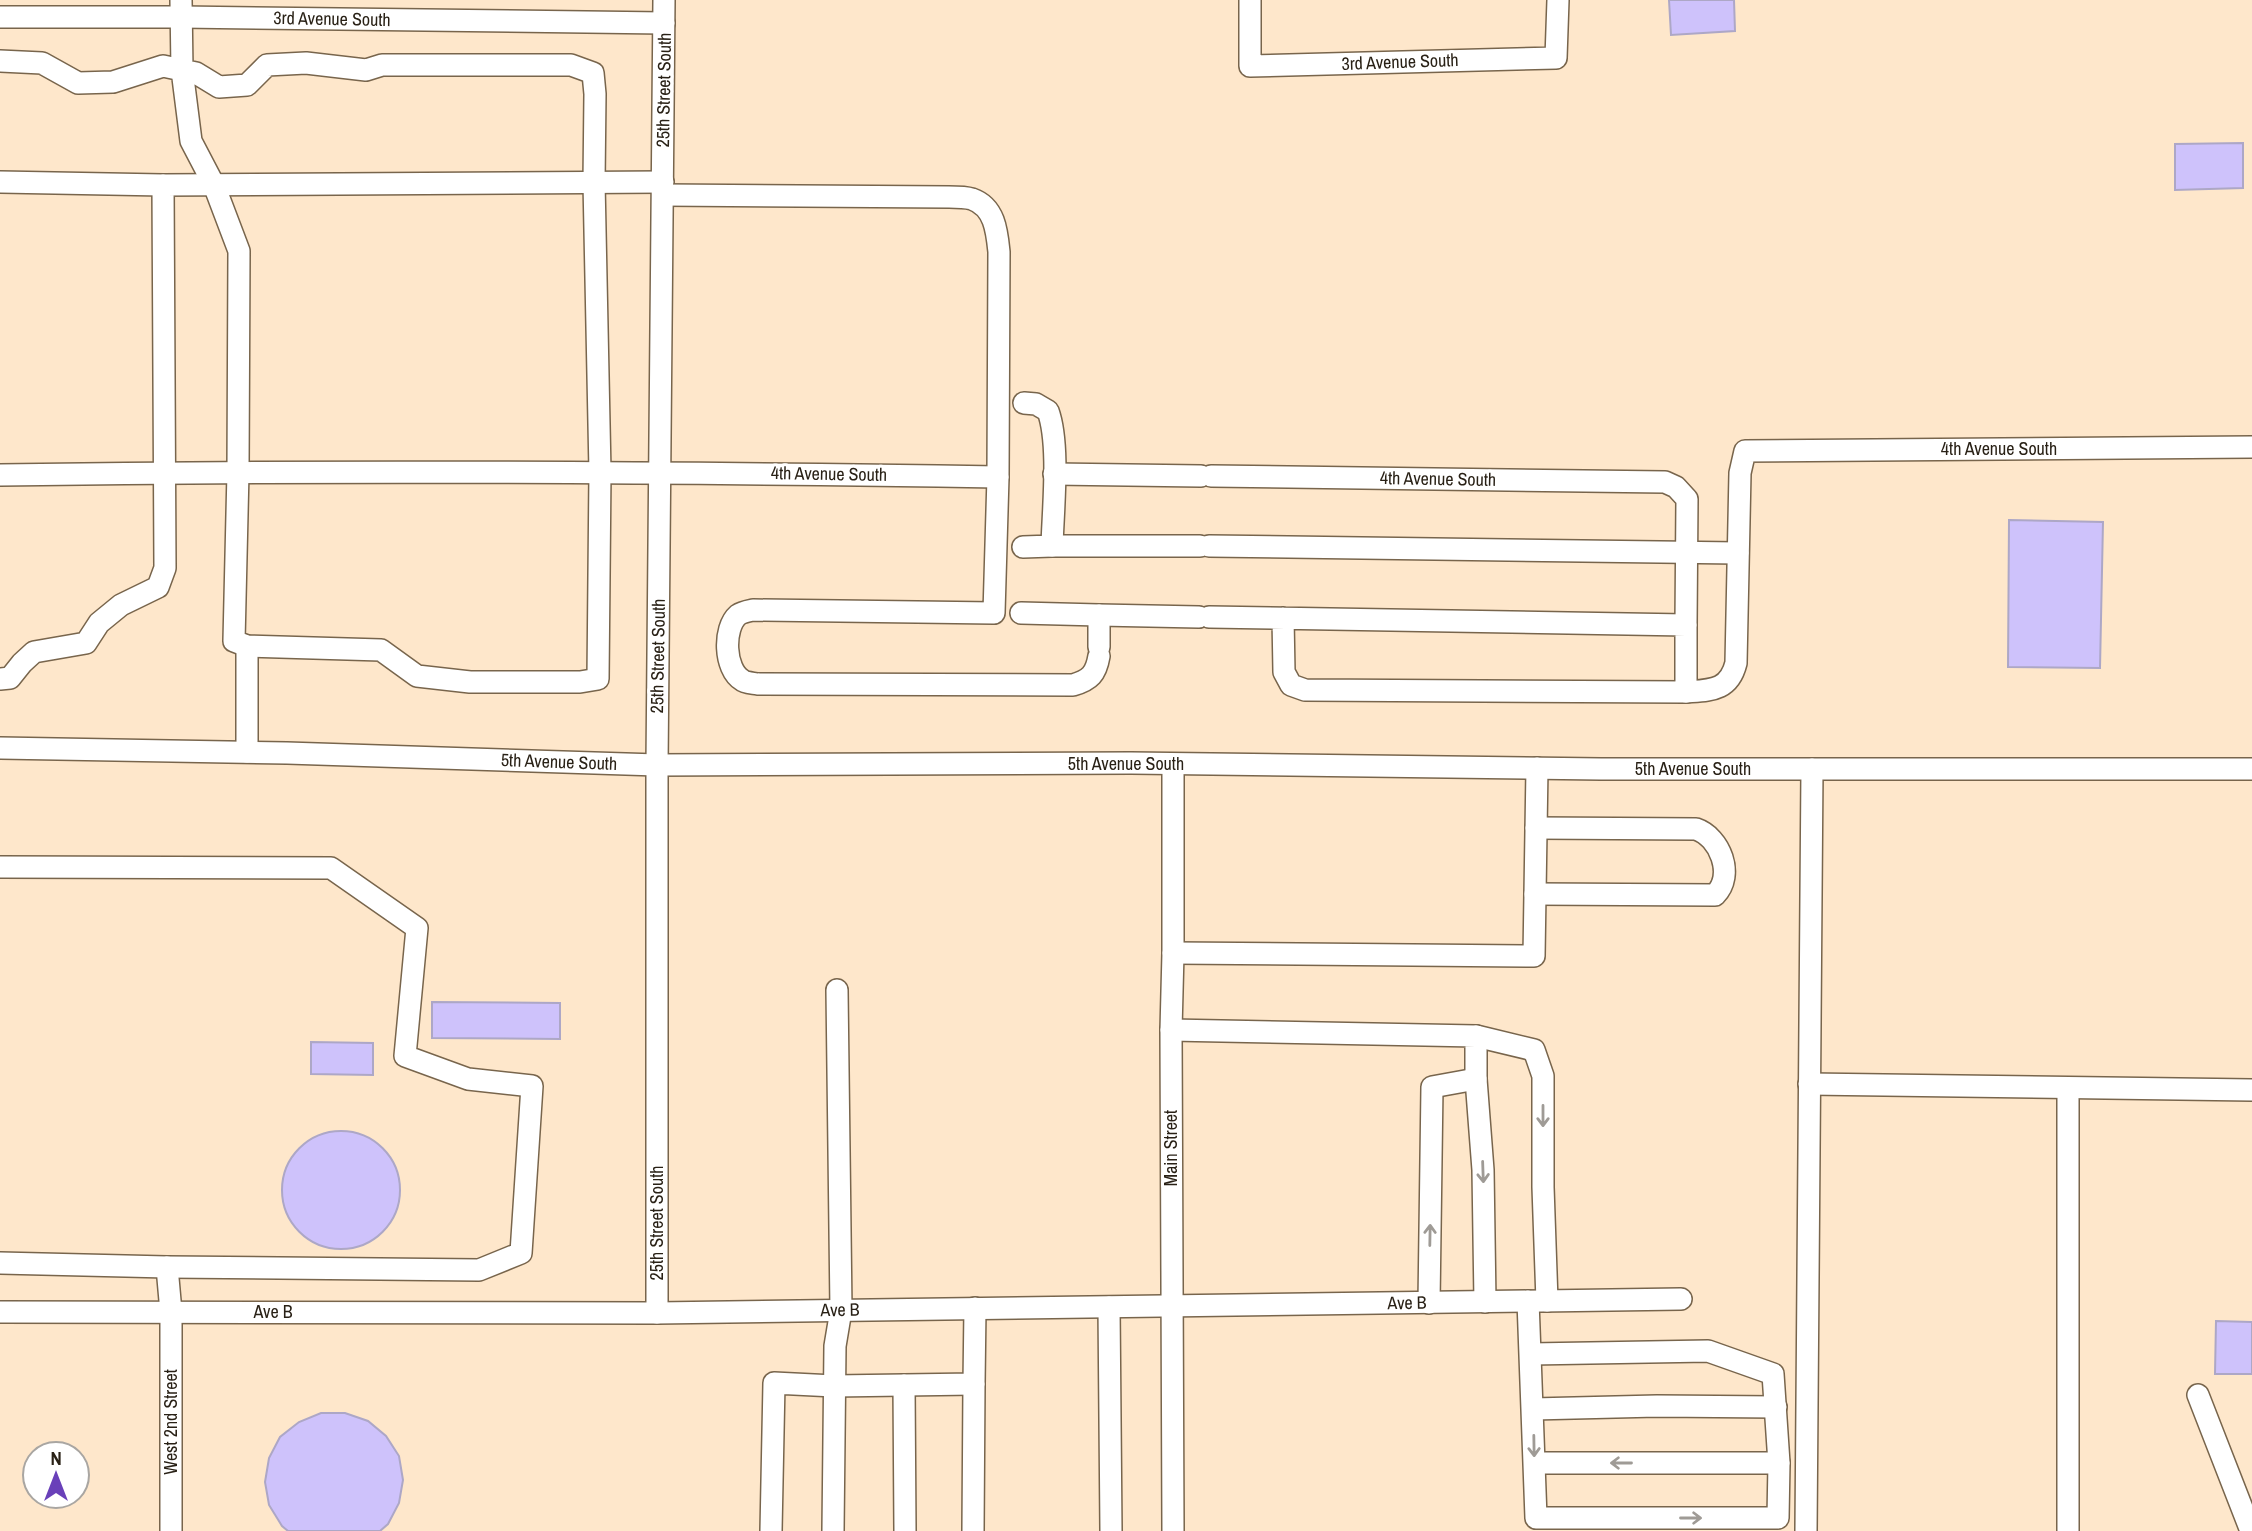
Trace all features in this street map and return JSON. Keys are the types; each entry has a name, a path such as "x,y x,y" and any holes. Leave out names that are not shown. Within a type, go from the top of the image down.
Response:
{"street":[{"name":"25th Street South","path":"657,1313 657,765 664,0"},
{"name":"3rd Avenue South","path":"1251,0 1250,66 1556,58 1558,0"},
{"name":"3rd Avenue South","path":"0,17 181,8 664,23"},
{"path":"0,61 42,63 78,83 113,82 163,66 182,70 196,73 219,87 247,85 267,65 306,63 366,70 382,65 571,65 593,73 600,472 598,679 580,682 470,682 417,676 381,650 247,646 234,641 239,251 214,185 191,141 182,70 181,8"},
{"path":"0,181 163,185 594,182 663,189 972,199 989,210 996,230 999,252 1012,403 998,477 1011,547 1009,613"},
{"path":"0,679 10,678 34,652 86,643 99,622 121,605 158,587 166,568 163,185"},
{"path":"1012,403 1036,404 1048,411 1053,424 1052,546"},
{"name":"4th Avenue South","path":"1738,553 1741,473 1745,451 2252,447"},
{"name":"4th Avenue South","path":"0,475 166,472 660,472 998,477"},
{"name":"4th Avenue South","path":"1054,474 1665,482 1676,487 1686,499 1687,553"},
{"path":"1011,547 1204,546 1738,553 1736,663 1732,678 1720,687 1686,692 1305,690 1291,685 1284,672 1283,618"},
{"path":"1686,692 1687,553"},
{"path":"1099,615 1096,671 1087,681 1073,685 758,684 742,681 731,668 728,647 730,625 739,614 754,610 1009,613 1686,625"},
{"path":"247,646 247,752"},
{"name":"5th Avenue South","path":"0,748 247,752 657,765 1173,764 1537,768 2252,769"},
{"name":"Main Street","path":"1173,764 1173,1531"},
{"path":"1173,953 1534,956 1537,768"},
{"path":"1806,1531 1812,769"},
{"path":"1535,894 1715,895 1724,883 1724,862 1721,854 1703,831 1536,828"},
{"path":"0,867 331,868 417,928 405,1056 468,1079 532,1086 521,1253 479,1270 0,1263"},
{"path":"833,1531 835,1346 841,1310 837,990"},
{"path":"1171,1031 1476,1035 1534,1050 1543,1076 1543,1187 1537,1301 1531,1354 1536,1518 1660,1525 1778,1518 1779,1463 1773,1374 1708,1351 1531,1354"},
{"path":"1476,1035 1476,1079 1483,1170 1485,1302"},
{"path":"1429,1303 1432,1087 1476,1079"},
{"path":"1809,1084 2252,1090"},
{"path":"2068,1089 2068,1531"},
{"name":"West 2nd Street","path":"167,1267 171,1312 171,1531"},
{"name":"Ave B","path":"0,1312 657,1313 1681,1298"},
{"path":"1109,1307 1111,1531"},
{"path":"974,1531 975,1308"},
{"path":"771,1531 774,1383 834,1386 974,1384"},
{"path":"904,1385 905,1531"},
{"path":"2198,1395 2251,1531"},
{"path":"1533,1409 1776,1407"},
{"path":"1534,1463 1779,1463"}],"building":[{"path":"1669,0 1734,0 1735,31 1671,35"},
{"path":"2243,143 2243,188 2175,190 2175,144"},
{"path":"2009,520 2103,522 2100,668 2008,667"},
{"path":"432,1002 560,1003 560,1039 432,1038"},
{"path":"311,1042 373,1043 373,1075 311,1074"},
{"path":"341,1131 364,1135 383,1148 396,1167 400,1190 396,1213 383,1232 364,1245 341,1249 318,1245 299,1232 286,1213 282,1190 286,1167 299,1148 318,1135"},
{"path":"2216,1321 2252,1322 2252,1374 2215,1374"},
{"path":"321,1413 345,1413 368,1421 386,1436 399,1456 403,1480 399,1503 388,1524 380,1531 288,1531 269,1505 265,1482 269,1458 280,1437 299,1422"}]}
